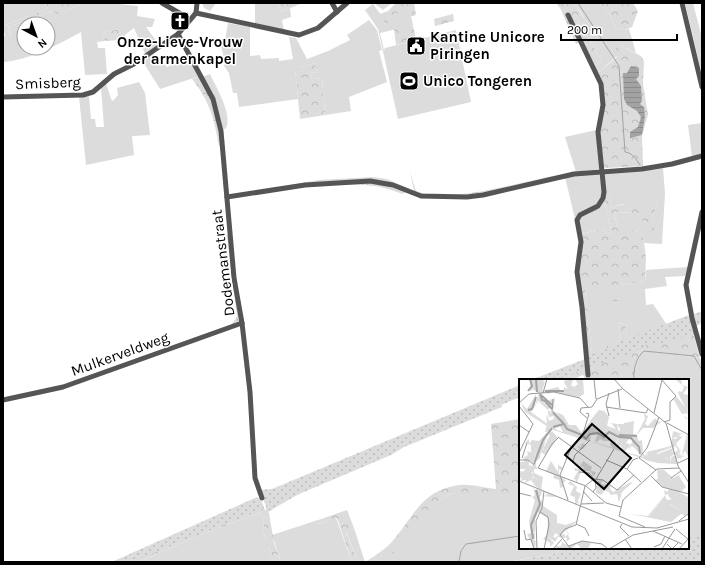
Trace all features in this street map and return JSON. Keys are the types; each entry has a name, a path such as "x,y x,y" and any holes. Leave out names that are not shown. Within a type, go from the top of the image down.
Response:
{"street":[{"path":"162,3 181,14 188,21"},
{"path":"197,3 196,13 299,36 318,28 347,3"},
{"path":"332,3 337,12"},
{"path":"682,3 702,87"},
{"name":"Smisberg","path":"3,97 88,94 99,88 114,74 134,64 178,34 196,13"},
{"path":"568,15 601,84 603,105 598,132 604,192 603,198 598,206 580,215 577,220 581,242 576,272 582,307 588,375"},
{"name":"Dodemanstraat","path":"178,34 213,99 223,146 234,278 242,323 250,392 255,478 262,498"},
{"path":"227,197 305,185 370,181 393,184 421,196 467,197 483,195 574,174 642,169 672,164 702,156"},
{"path":"702,212 686,285 692,318 702,354"},
{"name":"Mulkerveldweg","path":"3,400 63,387 242,323"}],"green space":[{"path":"3,3 45,3 47,9 29,16 16,16 16,21 3,26"},
{"path":"45,3 88,3 69,9 63,15 57,14 53,11 39,16 29,16 47,9"},
{"path":"88,3 110,3 138,6 137,16 155,19 152,27 146,27 160,46 146,56 134,28 125,35 125,39 120,40 119,33 124,31 119,29 102,33 105,41 97,42 98,48 105,48 107,74 85,75 81,32 56,45 56,16 39,16 53,11 69,9"},
{"path":"202,3 216,3 210,11 204,8"},
{"path":"255,3 278,3 281,12 290,8 291,17 282,20 284,30 255,23"},
{"path":"278,3 302,3 281,12"},
{"path":"392,3 383,10 375,4"},
{"path":"396,3 414,3 416,15 413,16 410,10 395,14 388,23 385,23 380,14 388,11"},
{"path":"556,3 574,3 584,18 577,22 584,36 587,35 602,61 595,65 582,41 576,44 560,8"},
{"path":"574,3 599,3 610,15 616,28 625,30 629,29 636,53 619,45 617,56 598,73 595,65 602,61 587,35 584,36 577,22 584,17"},
{"path":"599,3 633,3 638,11 632,27 625,30 616,28 610,15"},
{"path":"685,3 693,3 702,38 702,75"},
{"path":"373,4 387,23 395,14 411,9 413,16 411,16 413,25 380,33 384,50 385,48 456,30 471,102 398,119 378,29 365,10"},
{"path":"453,14 454,21 435,26 434,19"},
{"path":"120,16 124,31 119,33 120,40 105,41 102,33 119,29 115,18"},
{"path":"369,20 377,30 382,50 379,51 387,82 349,97 351,111 325,115 322,78 312,79 311,73 317,72 315,63 295,69 298,99 239,107 237,93 233,93 229,73 224,66 225,63 220,40 225,40 228,23 250,27 250,56 260,55 261,59 279,58 279,61 293,59 289,37 296,38 307,59 350,40 347,35"},
{"path":"16,21 16,24 8,27 11,37 3,39 5,35 3,26"},
{"path":"16,24 16,56 30,56 13,61 3,62 3,39 11,36 8,27"},
{"path":"413,25 416,40 396,45 394,29"},
{"path":"619,45 641,56 644,61 643,84 648,115 642,135 643,166 605,168 603,167 599,135 604,105 598,73 617,57 613,52"},
{"path":"153,53 167,67 188,57 200,76 160,89 142,60"},
{"path":"315,63 317,72 311,73 312,79 322,78 325,115 300,119 295,69"},
{"path":"210,74 226,109 228,122 226,128 223,130 213,93 202,77"},
{"path":"200,76 210,94 213,93 223,130 220,131 221,146 219,146 213,119 207,103 192,79"},
{"path":"139,82 145,93 150,135 132,136 134,155 86,165 79,97 89,96 91,119 95,119 96,127 104,127 101,88 106,83 113,101 118,95 117,88"},
{"path":"702,123 702,154 692,157 688,125"},
{"path":"596,130 600,169 576,172 565,137"},
{"path":"663,167 665,194 662,244 644,243 643,235 634,230 618,230 614,212 636,213 656,235 657,234 654,230 652,219 658,204 656,202 646,211 638,207 625,204 612,208 608,194 605,193 604,173"},
{"path":"410,172 416,191 431,195 449,195 489,190 564,174 482,194 426,197 414,191"},
{"path":"599,173 603,191 598,204 575,219 565,177"},
{"path":"373,177 387,179 410,189 403,194 375,186 345,185 345,181 268,189 319,180"},
{"path":"605,193 608,193 612,208 635,201 646,210 656,201 658,204 654,212 652,223 658,234 656,236 636,213 614,212 618,230 634,230 643,235 646,258 645,281 620,285 622,301 613,301 609,289 585,289 592,353 620,340 618,324 625,323 627,339 667,325 690,322 700,358 640,350 634,379 585,379 583,375 574,379 537,379 586,362 577,267 581,234 605,228 606,234 612,233 604,202 596,211 580,218 582,229 580,230 579,218 594,210"},
{"path":"604,202 612,233 606,234 605,228 581,234 580,218 596,211"},
{"path":"229,234 239,321 230,326 237,317 227,235"},
{"path":"688,267 685,276 665,277 667,286 645,289 646,305 653,304 667,325 627,339 625,323 618,324 620,340 592,354 585,289 609,289 621,301 620,285 645,281 646,270"},
{"path":"702,311 702,323 696,326 694,314"},
{"path":"689,315 694,334 660,344 648,344 630,354 589,367 588,358 623,340"},
{"path":"640,350 700,358 702,363 702,547 689,546 689,379 634,379"},
{"path":"585,359 586,368 561,379 534,379"},
{"path":"519,385 519,397 501,405 502,407 404,447 391,455 297,495 266,513 266,506 259,490 272,489"},
{"path":"519,419 519,493 452,493 431,507 400,547 391,555 379,562 365,562 388,546 418,508 435,493 446,488 460,485 496,489 491,424"},
{"path":"452,493 519,493 519,549 560,549 557,553 508,562 380,562 389,554 423,515 442,499"},
{"path":"257,497 263,509 131,562 112,562"},
{"path":"260,497 265,510 269,513 274,543 281,562 273,562 264,533 263,517 260,513 200,535 138,562 112,562"},
{"path":"347,510 354,528 346,532 358,562 352,562 337,518 318,524 318,520"},
{"path":"260,513 263,517 264,533 273,562 138,562 200,535"},
{"path":"336,518 352,562 281,562 272,535 318,520 319,524"},
{"path":"354,528 365,562 358,562 346,531"},
{"path":"702,536 702,562 509,562 557,553 560,549 689,549 689,537"}],"shaded area":[{"path":"631,66 639,68 639,76 636,79 641,86 642,101 640,104 644,107 645,116 642,135 630,138 630,132 638,127 641,117 637,111 627,105 624,99 623,73 627,73"}],"waterway":[{"path":"578,3 619,66 625,152 632,155 640,165"},
{"path":"634,379 636,364 644,351 694,356 702,370"},
{"path":"459,562 461,551 466,544 519,536"}],"place":[{"name":"Onze-Lieve-Vrouw der armenkapel","path":"180,21"},
{"name":"Kantine Unicore Piringen","path":"416,46"},
{"name":"Unico Tongeren","path":"409,81"}]}
